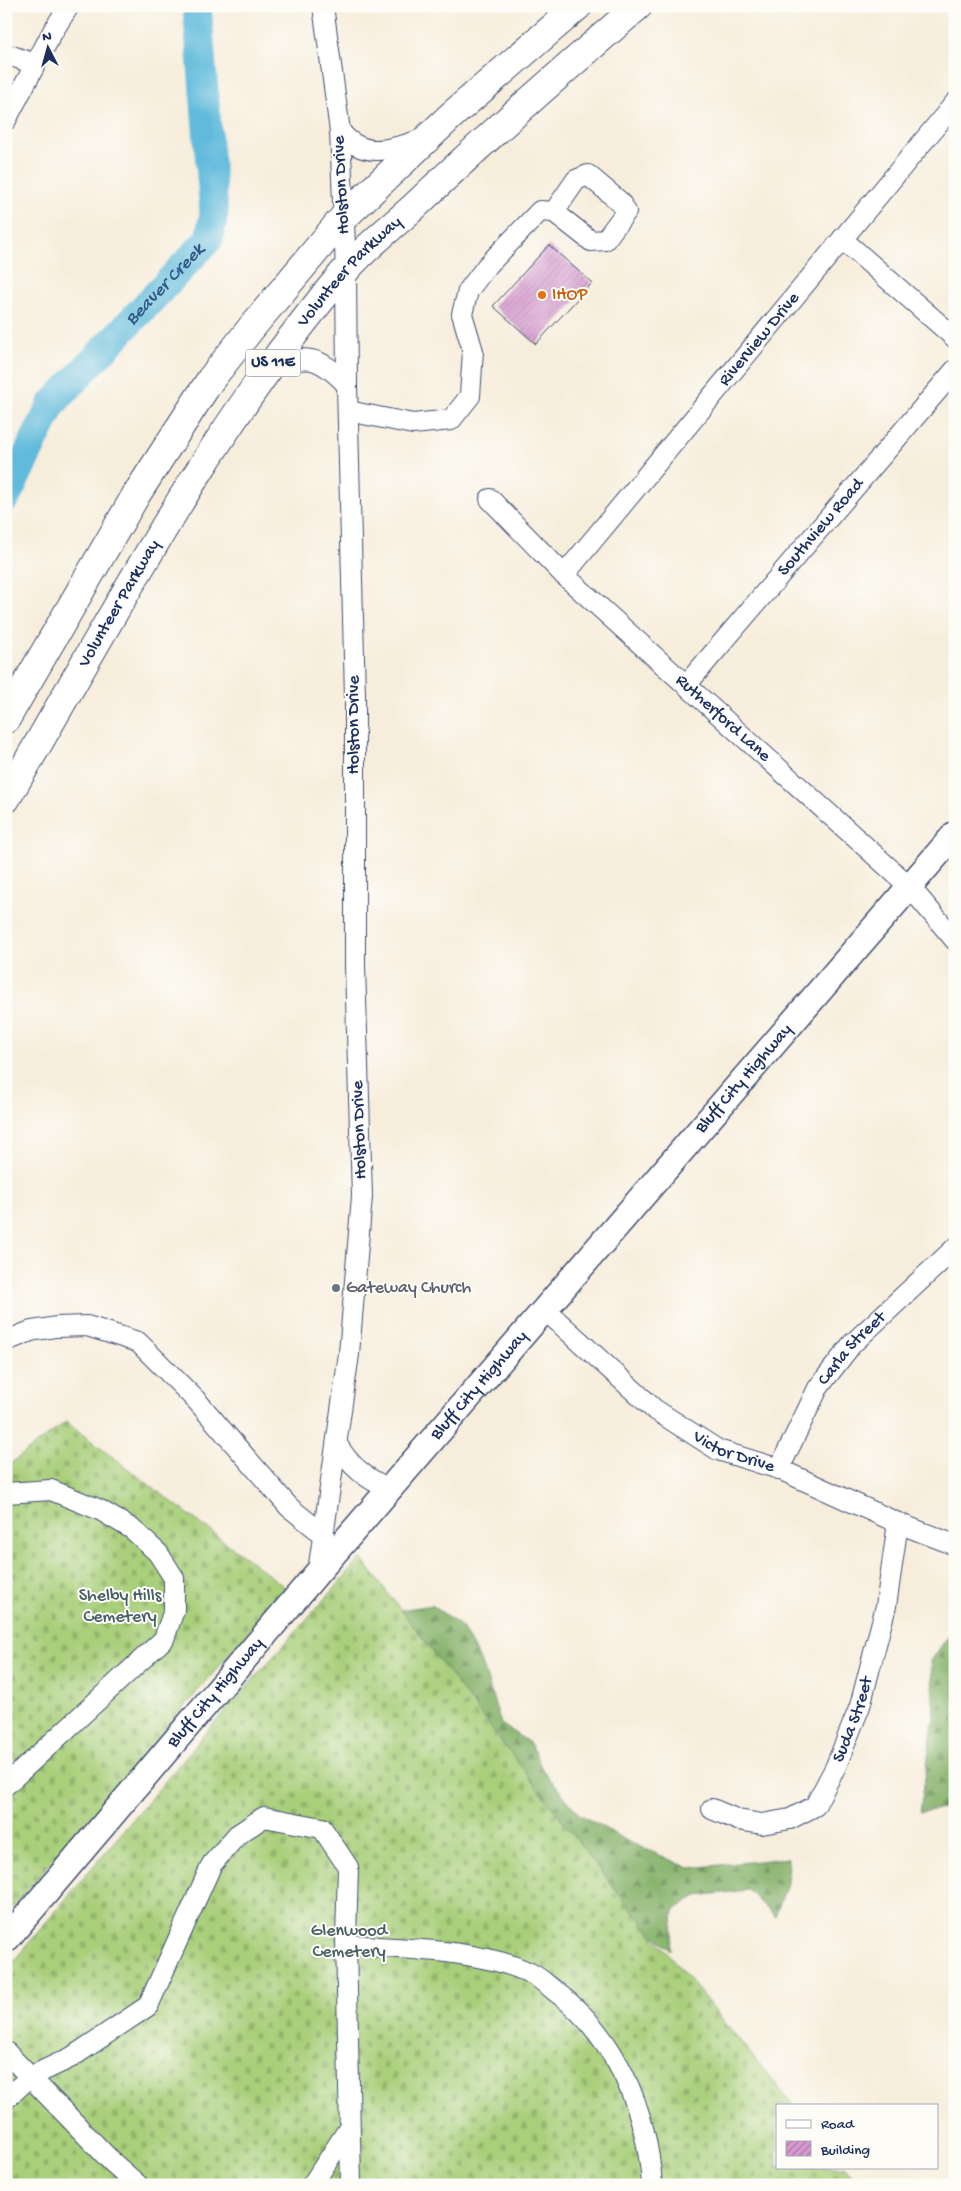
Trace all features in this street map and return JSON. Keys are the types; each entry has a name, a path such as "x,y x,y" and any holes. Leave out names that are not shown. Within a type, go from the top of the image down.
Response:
{"highway":[{"name":"US 11E","path":"6,719 136,495 211,380 264,312 343,218 427,138 578,6"},
{"name":"Volunteer Parkway","path":"6,799 181,501 269,368 346,270 486,138 638,6"}],"main road":[{"name":"Bluff City Highway","path":"6,1940 318,1572 955,834"}],"street":[{"path":"6,120 35,64 69,6"},
{"name":"Holston Drive","path":"318,1572 338,1444 349,1354 362,1196 355,966 354,696 346,270 340,131 322,6"},
{"path":"6,54 35,64"},
{"name":"Riverview Drive","path":"564,575 955,103"},
{"path":"340,131 347,140 371,150 394,149 427,138"},
{"path":"348,411 413,424 451,420 470,396 473,351 462,314 468,291 486,267 540,211 554,212"},
{"path":"842,239 955,338"},
{"path":"269,368 288,361 313,360 331,368 347,384"},
{"name":"Southview Road","path":"687,684 955,370"},
{"name":"Rutherford Lane","path":"490,499 564,575 909,886 955,940"},
{"name":"Carla Street","path":"778,1469 818,1388 852,1344 955,1248"},
{"name":"Victor Drive","path":"544,1309 654,1409 718,1450 778,1469 898,1523 955,1545"},
{"path":"6,1341 31,1331 56,1327 87,1326 138,1342 198,1401 289,1507 324,1534"},
{"path":"338,1444 351,1464 362,1475 390,1489"},
{"path":"6,1493 50,1490 100,1510 132,1528 158,1553 174,1578 174,1610 164,1638 8,1777"},
{"name":"Suda Street","path":"712,1809 738,1820 762,1824 790,1819 815,1806 836,1766 860,1706 886,1606 898,1523"},
{"path":"6,2100 30,2077 72,2057 148,2006 212,1864 237,1835 264,1817 322,1828 348,1867 347,1945 351,2185"},
{"path":"347,1945 431,1951 486,1958 531,1973 568,2001 593,2025 614,2053 639,2109 650,2163 652,2185"},
{"path":"6,2052 112,2162 138,2185"},
{"path":"312,2185 349,2128"}],"green space":[{"name":"Shelby Hills Cemetery","path":"66,1422 286,1588 6,1915 6,1467"},
{"name":"Glenwood Cemetery","path":"361,1558 609,1882 792,2104 776,2104 776,2168 845,2168 858,2185 6,2185 6,1970 209,1729"},
{"path":"432,1605 462,1627 483,1666 501,1724 531,1744 542,1769 579,1814 629,1842 690,1868 788,1858 787,1884 775,1917 748,1890 697,1896 674,1910 671,1951 642,1923 394,1611"},
{"path":"950,1633 955,1642 955,1807 920,1812 934,1716 931,1661"}],"building":[{"name":"IHOP","path":"549,245 592,283 536,344 493,306"}],"waterway":[{"name":"Beaver Creek","path":"6,498 52,404 209,239 214,213 197,6"}],"place":[{"name":"IHOP","path":"542,295"},
{"name":"Gateway Church","path":"336,1288"}]}
